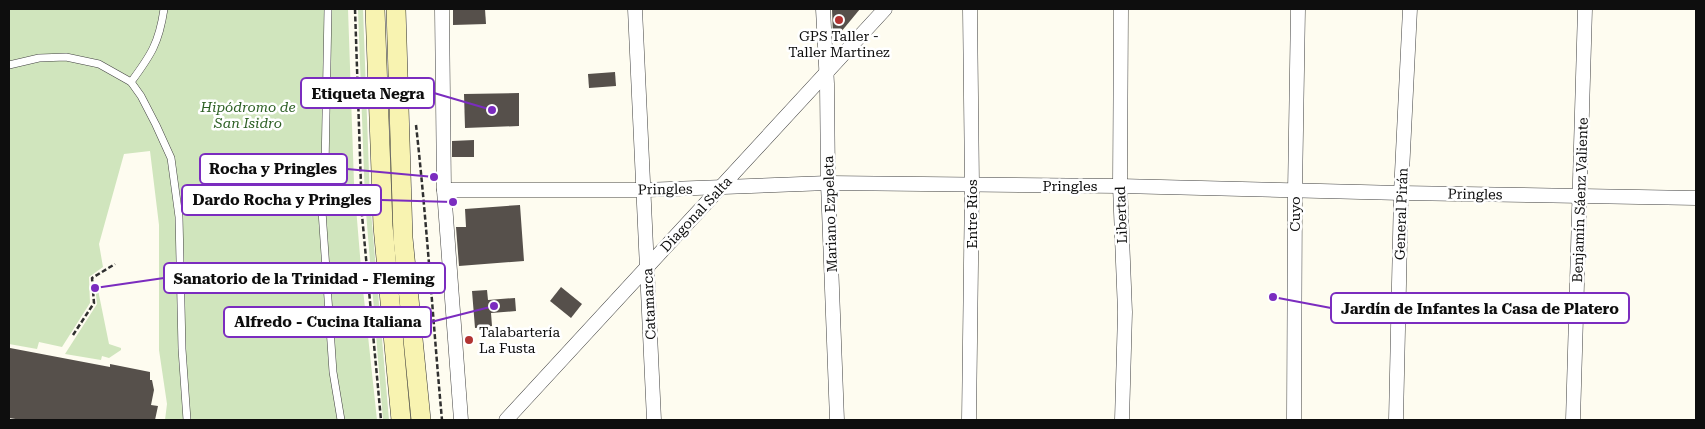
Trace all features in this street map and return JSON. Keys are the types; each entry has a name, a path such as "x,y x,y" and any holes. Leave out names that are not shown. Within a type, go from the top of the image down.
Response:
{"main road":[{"path":"375,9 383,239 401,420"},
{"path":"396,9 403,238 421,420"}],"street":[{"path":"442,9 444,190 461,420"},
{"name":"Catamarca","path":"635,9 654,420"},
{"name":"Mariano Ezpeleta","path":"823,9 827,72 828,183 837,420"},
{"name":"Diagonal Salta","path":"506,420 885,9"},
{"name":"Entre Ríos","path":"969,420 972,185 970,9"},
{"name":"Libertad","path":"1121,9 1120,186 1125,312 1122,420"},
{"name":"Cuyo","path":"1294,420 1298,9"},
{"name":"General Pirán","path":"1396,420 1401,193 1410,9"},
{"name":"Benjamín Sáenz Valiente","path":"1574,420 1585,9"},
{"name":"Pringles","path":"444,190 643,190 828,183 1120,186 1696,198"}],"lane":[{"path":"131,82 156,43 164,9"},
{"path":"328,9 325,168 322,211 333,372 341,420"},
{"path":"9,65 39,58 66,57 99,64 131,82 141,96 171,158 179,217 182,349 187,420"}],"path":[{"path":"355,9 362,215 381,420"},
{"path":"416,125 425,202 433,324 442,420"},
{"path":"73,335 94,303 92,278 115,264"}],"green space":[{"name":"Hipódromo de San Isidro","path":"9,9 348,9 354,183 377,420 165,420 167,404 159,350 159,225 150,151 124,154 99,244 103,267 89,277 90,303 62,347 39,342 37,349 9,344"},
{"path":"358,9 363,9 370,200 389,420 383,420 365,200"},
{"path":"97,285 109,344 121,348 121,350 109,358 102,356 101,360 65,354 97,304 95,286"}],"building":[{"path":"485,9 486,24 453,25 453,10"},
{"name":"GPS Taller - Taller Martinez","path":"832,9 860,9 836,38 833,36"},
{"path":"615,72 616,86 589,88 588,74"},
{"path":"519,93 519,126 465,128 464,94"},
{"path":"474,140 474,157 452,157 452,141"},
{"path":"520,205 524,261 459,266 456,227 466,227 465,209"},
{"path":"561,287 582,304 571,318 550,301"},
{"path":"487,290 488,300 515,298 516,311 491,313 492,326 475,328 472,291"},
{"path":"10,348 110,367 110,364 150,372 150,380 152,380 154,390 151,405 158,406 155,420 22,420 9,418"}],"place":[{"name":"GPS Taller - Taller Martinez","path":"839,20"},
{"name":"Etiqueta Negra","path":"492,110"},
{"name":"Rocha y Pringles","path":"434,177"},
{"name":"Dardo Rocha y Pringles","path":"453,202"},
{"name":"Sanatorio de la Trinidad - Fleming","path":"95,288"},
{"name":"Jardín de Infantes la Casa de Platero","path":"1273,297"},
{"name":"Alfredo - Cucina Italiana","path":"494,306"},
{"name":"Talabartería La Fusta","path":"469,340"}]}
